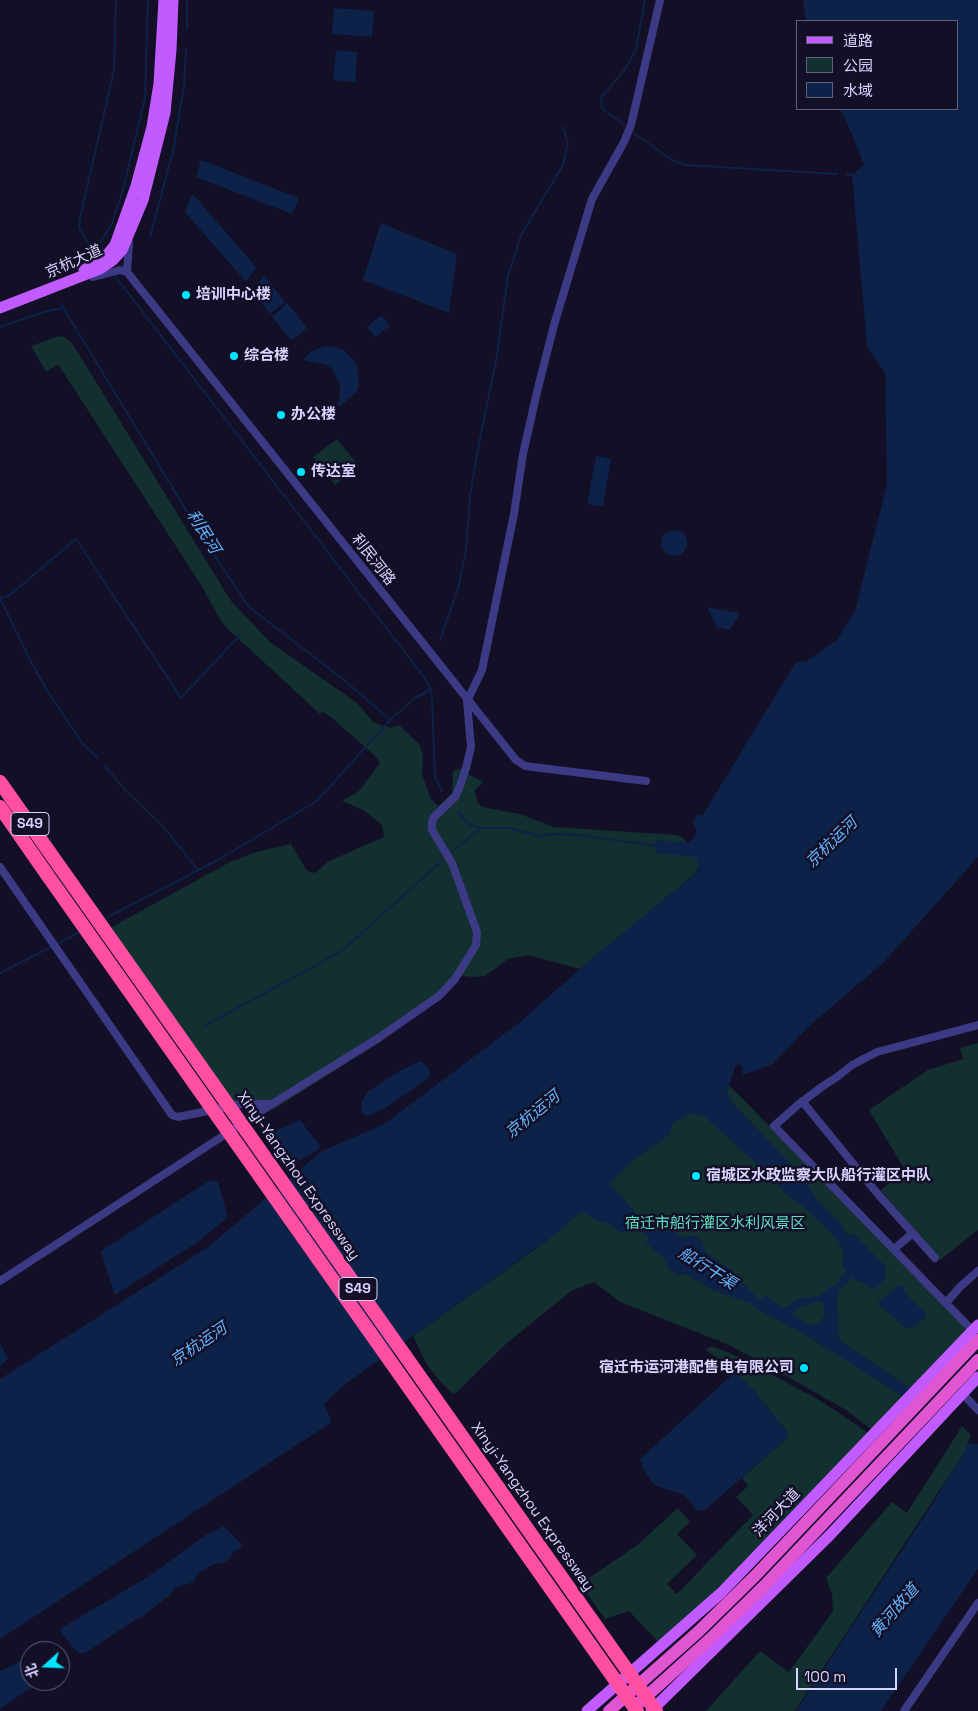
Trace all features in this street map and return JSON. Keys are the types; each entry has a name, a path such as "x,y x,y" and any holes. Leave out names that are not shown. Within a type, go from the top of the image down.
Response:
{"highway":[{"name":"Xinyi-Yangzhou Expressway","path":"0,782 656,1711"},
{"name":"Xinyi-Yangzhou Expressway","path":"0,806 637,1711"},
{"name":"洋河大道","path":"609,1711 699,1631 756,1575 976,1332"},
{"path":"630,1711 710,1639 771,1579 978,1360"}],"main road":[{"name":"京杭大道","path":"46,291 107,255 116,245 121,234 152,127 159,84 164,0"},
{"name":"京杭大道","path":"46,291 100,270 114,260 129,236 143,200 165,113 171,50 173,0"},
{"path":"0,308 46,291"},
{"name":"洋河大道","path":"587,1711 721,1594 976,1332"},
{"path":"651,1711 830,1535 978,1378"}],"street":[{"path":"0,1281 272,1104 380,1037 439,996 455,978 476,945 477,932 452,863 432,830 432,822 434,817 455,797 460,786 470,746 467,700 482,670 512,522 523,454 554,325 592,199 599,183 624,142 631,125 660,0"},
{"path":"46,291 120,270 127,272 129,236"},
{"name":"利民河路","path":"127,272 516,760 525,766 646,781"},
{"path":"0,867 172,1115 178,1117 242,1104 272,1104"},
{"path":"976,1332 774,1126 802,1101 823,1086 837,1078 847,1069 878,1052 978,1025"},
{"path":"802,1101 877,1193 935,1258"},
{"path":"894,1249 913,1233"},
{"path":"946,1303 978,1271"},
{"path":"963,1394 978,1410"},
{"path":"904,1711 978,1603"}],"green space":[{"path":"59,336 65,337 72,343 231,601 270,642 357,703 373,722 390,728 399,725 420,745 423,756 422,775 431,799 438,806 452,793 453,773 459,769 483,782 475,790 477,801 482,807 520,814 554,827 678,835 685,840 697,857 699,866 696,873 580,969 528,955 508,959 485,976 456,975 419,1013 377,1044 274,1109 239,1107 232,1101 110,928 230,862 256,852 291,844 307,871 315,873 329,861 384,837 382,825 363,810 342,801 359,791 380,763 375,756 331,717 322,711 320,714 221,621 201,585 58,364 46,372 31,346"},
{"path":"337,439 359,466 335,485 313,457"},
{"path":"978,1043 978,1230 940,1260 881,1190 905,1170 869,1110 928,1070 963,1059 960,1048"},
{"name":"宿迁市船行灌区水利风景区","path":"718,1074 969,1328 872,1430 846,1410 727,1344 620,1302 594,1282 571,1291 506,1344 453,1394 426,1363 413,1336 544,1243"},
{"path":"712,1346 741,1358 821,1401 870,1434 708,1600 659,1643 629,1611 605,1619 580,1584 636,1546 678,1508 690,1522 677,1534 697,1555 667,1584 677,1594 753,1515 736,1497 748,1486 742,1478 788,1436 755,1392 738,1375 733,1374 734,1368 705,1350"},
{"path":"962,1426 971,1435 964,1453 795,1711 706,1711 760,1651 789,1672 833,1611 832,1593 826,1578 892,1502 907,1513"}],"water":[{"path":"803,0 978,0 978,857 883,963 807,1028 773,1064 743,1075 742,1066 736,1065 727,1093 731,1101 804,1178 817,1200 841,1224 846,1233 849,1235 854,1234 885,1266 886,1277 875,1289 871,1289 868,1285 858,1282 852,1277 839,1291 836,1302 839,1338 910,1388 902,1396 804,1334 757,1309 750,1303 712,1290 688,1275 678,1276 670,1270 663,1257 646,1243 649,1238 647,1235 631,1227 624,1234 607,1223 596,1220 581,1211 560,1231 344,1385 324,1404 332,1422 0,1639 0,1379 208,1247 322,1151 384,1124 520,1022 603,949 698,872 697,857 657,853 656,848 649,845 657,843 658,840 689,843 697,830 693,823 697,814 702,816 796,662 805,662 837,640 855,611 887,484 885,373 867,346 852,175 864,165 840,110 958,110 958,20 806,20","holes":["691,1113 704,1116 771,1177 785,1193 805,1208 838,1240 844,1254 842,1265 846,1272 835,1286 829,1287 820,1296 797,1299 788,1306 782,1307 765,1295 762,1299 758,1299 730,1269 706,1253 701,1240 695,1236 683,1237 659,1224 651,1230 635,1219 637,1216 628,1203 609,1184 633,1160 669,1135 673,1123","819,1301 823,1304 825,1315 818,1324 805,1323 795,1316 794,1313 797,1309"]},
{"path":"334,8 374,11 372,37 332,34"},
{"path":"336,50 357,52 355,82 333,80"},
{"path":"201,160 299,198 292,214 196,177"},
{"path":"192,193 256,267 246,282 185,212"},
{"path":"381,223 457,254 449,313 363,280"},
{"path":"264,275 285,302 270,314 253,291"},
{"path":"287,303 307,328 292,341 272,317"},
{"path":"381,315 390,326 375,337 367,327"},
{"path":"325,346 344,350 357,364 359,385 356,393 340,406 337,406 340,387 333,370 327,365 303,360 310,352"},
{"path":"596,456 611,459 603,507 587,504"},
{"path":"674,530 683,534 687,543 683,552 674,556 665,552 661,543 665,534"},
{"path":"707,607 740,613 730,630 717,627"},
{"path":"420,1061 428,1067 429,1078 384,1109 368,1116 364,1114 361,1109 361,1103 367,1092 398,1072"},
{"path":"300,1120 320,1146 319,1149 287,1168 283,1166 273,1153 270,1137 276,1130"},
{"path":"210,1180 218,1182 228,1217 198,1242 115,1295 101,1252"},
{"path":"897,1285 901,1285 911,1299 926,1313 925,1318 916,1326 909,1328 902,1325 878,1304"},
{"path":"0,1343 8,1358 0,1367"},
{"path":"733,1374 738,1375 755,1392 788,1436 705,1510 700,1511 681,1494 654,1485 643,1469 640,1459"},
{"name":"黄河故道","path":"968,1443 978,1444 978,1569 881,1711 796,1711 929,1509 964,1453"},
{"path":"224,1526 242,1545 233,1552 230,1559 223,1563 214,1564 197,1574 194,1582 174,1588 170,1595 140,1618 85,1653 78,1653 70,1641 62,1634 60,1630 63,1627 146,1578 206,1535"},
{"path":"19,1662 20,1691 26,1691 0,1709 0,1671"}],"waterway":[{"path":"90,246 79,228 80,218 114,70 116,0"},
{"path":"94,251 111,226 123,190 145,98 148,0"},
{"path":"187,0 187,29"},
{"path":"624,125 602,108 601,98 626,68 636,49 645,0"},
{"path":"150,237 173,151 184,86 186,49"},
{"path":"440,641 458,588 466,551 470,495 496,361 508,276 521,235 563,165 568,143 563,127"},
{"path":"634,133 672,160 685,165 837,174"},
{"path":"847,175 852,175"},
{"path":"115,276 424,677 431,690 435,777 442,791"},
{"name":"利民河","path":"61,304 203,538 249,607 344,680 390,720"},
{"path":"0,327 62,308"},
{"path":"0,596 2,598 11,594 76,539 181,698 240,635"},
{"path":"0,598 32,664 47,690 83,744 98,758"},
{"path":"104,919 218,860 317,801 390,720 415,698 430,690"},
{"path":"105,766 125,790 163,826 198,870"},
{"path":"458,811 468,824 481,828 508,828 541,836 557,834 578,835 650,845"},
{"path":"452,852 481,828"},
{"path":"204,1026 344,949 443,860"},
{"path":"55,945 80,932"},
{"path":"0,973 51,947"}],"place":[{"name":"培训中心楼","path":"186,295"},
{"name":"综合楼","path":"234,356"},
{"name":"办公楼","path":"281,415"},
{"name":"传达室","path":"301,472"},
{"name":"宿城区水政监察大队船行灌区中队","path":"696,1176"},
{"name":"宿迁市运河港配售电有限公司","path":"804,1368"}],"water label":[{"name":"京杭运河","path":"832,843"},
{"name":"京杭运河","path":"533,1115"},
{"name":"船行干渠","path":"707,1269"},
{"name":"京杭运河","path":"199,1345"}]}
